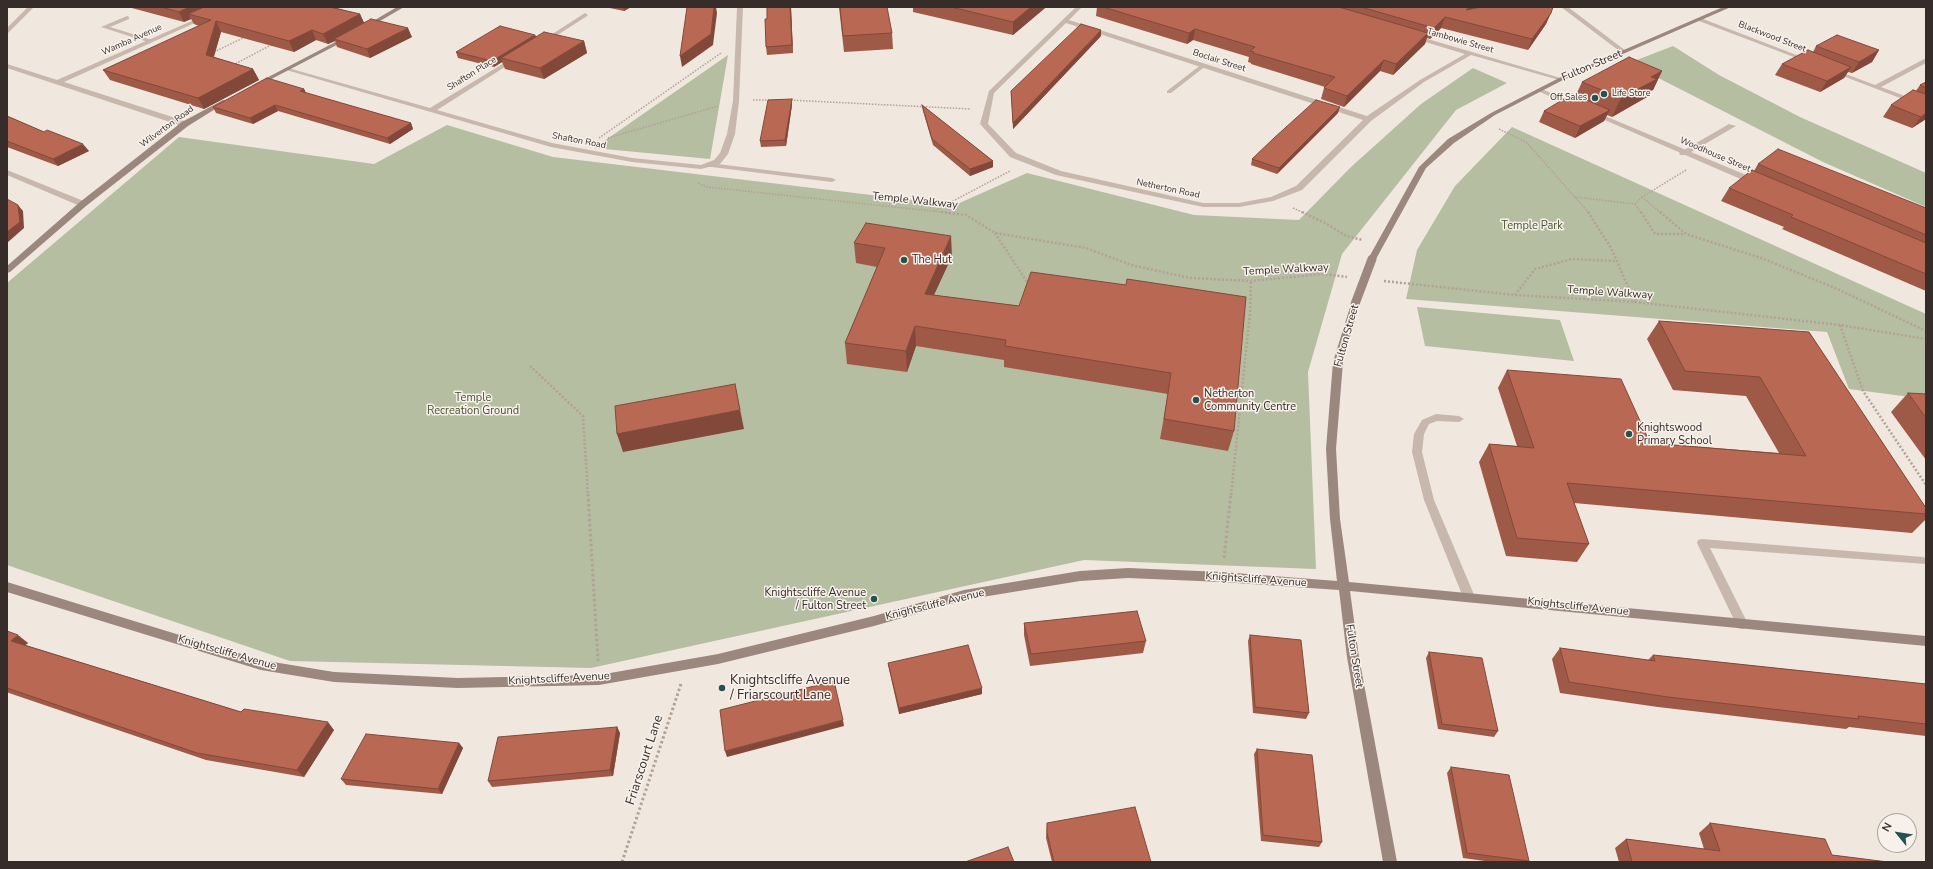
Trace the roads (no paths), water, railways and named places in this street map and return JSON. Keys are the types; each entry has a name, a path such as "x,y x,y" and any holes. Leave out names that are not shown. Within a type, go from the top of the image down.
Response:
{"street":[{"path":"7,32 31,7"},
{"path":"359,31 401,7"},
{"path":"712,165 724,154 731,134 736,101 740,40 740,7"},
{"name":"Netherton Road","path":"1079,7 991,92 984,124 1013,155 1059,173 1203,206 1239,205 1273,199 1299,188 1368,119 1422,81 1471,53"},
{"path":"1564,7 1624,52"},
{"name":"Fulton Street","path":"1390,862 1353,657 1336,533 1331,449 1338,362 1355,304 1372,259 1423,167 1451,141 1493,114 1561,79 1701,20 1728,7"},
{"name":"Wamba Avenue","path":"59,82 212,14"},
{"path":"538,44 585,15"},
{"path":"127,18 104,28 150,41"},
{"name":"Blackwood Street","path":"1701,20 1818,65"},
{"name":"Boclair Street","path":"1064,22 1204,65 1368,119"},
{"path":"251,88 353,34"},
{"name":"Tambowie Street","path":"1404,34 1561,79"},
{"name":"Shafton Place","path":"430,111 518,57"},
{"path":"1876,87 1926,60"},
{"path":"1169,92 1204,65"},
{"path":"7,66 184,124"},
{"path":"1825,67 1926,106"},
{"name":"Shafton Road","path":"286,69 430,111 580,151 632,160 701,167 712,165 832,180"},
{"name":"Woodhouse Street","path":"1540,90 1700,160 1759,184"},
{"name":"Wilverton Road","path":"7,270 83,204 184,124 230,98"},
{"path":"1684,153 1732,126"},
{"path":"7,172 83,204"},
{"path":"1459,419 1436,417 1425,422 1419,434 1417,452 1421,474 1431,506 1469,597"},
{"path":"1742,624 1702,543 1923,561"},
{"name":"Knightscliffe Avenue","path":"7,588 261,665 334,677 458,683 599,680 718,659 874,621 972,594 1080,576 1128,573 1222,577 1343,586 1926,641"}],"place":[{"name":"Life Store","path":"1604,94"},
{"name":"Off Sales","path":"1595,98"},
{"name":"The Hut","path":"904,260"},
{"name":"Netherton Community Centre","path":"1196,400"},
{"name":"Knightswood Primary School","path":"1629,434"},
{"name":"Knightscliffe Avenue / Fulton Street","path":"874,599"},
{"name":"Knightscliffe Avenue / Friarscourt Lane","path":"722,688"}],"park label":[{"name":"Temple Park","path":"1532,226"},
{"name":"Temple Recreation Ground","path":"473,404"}]}
